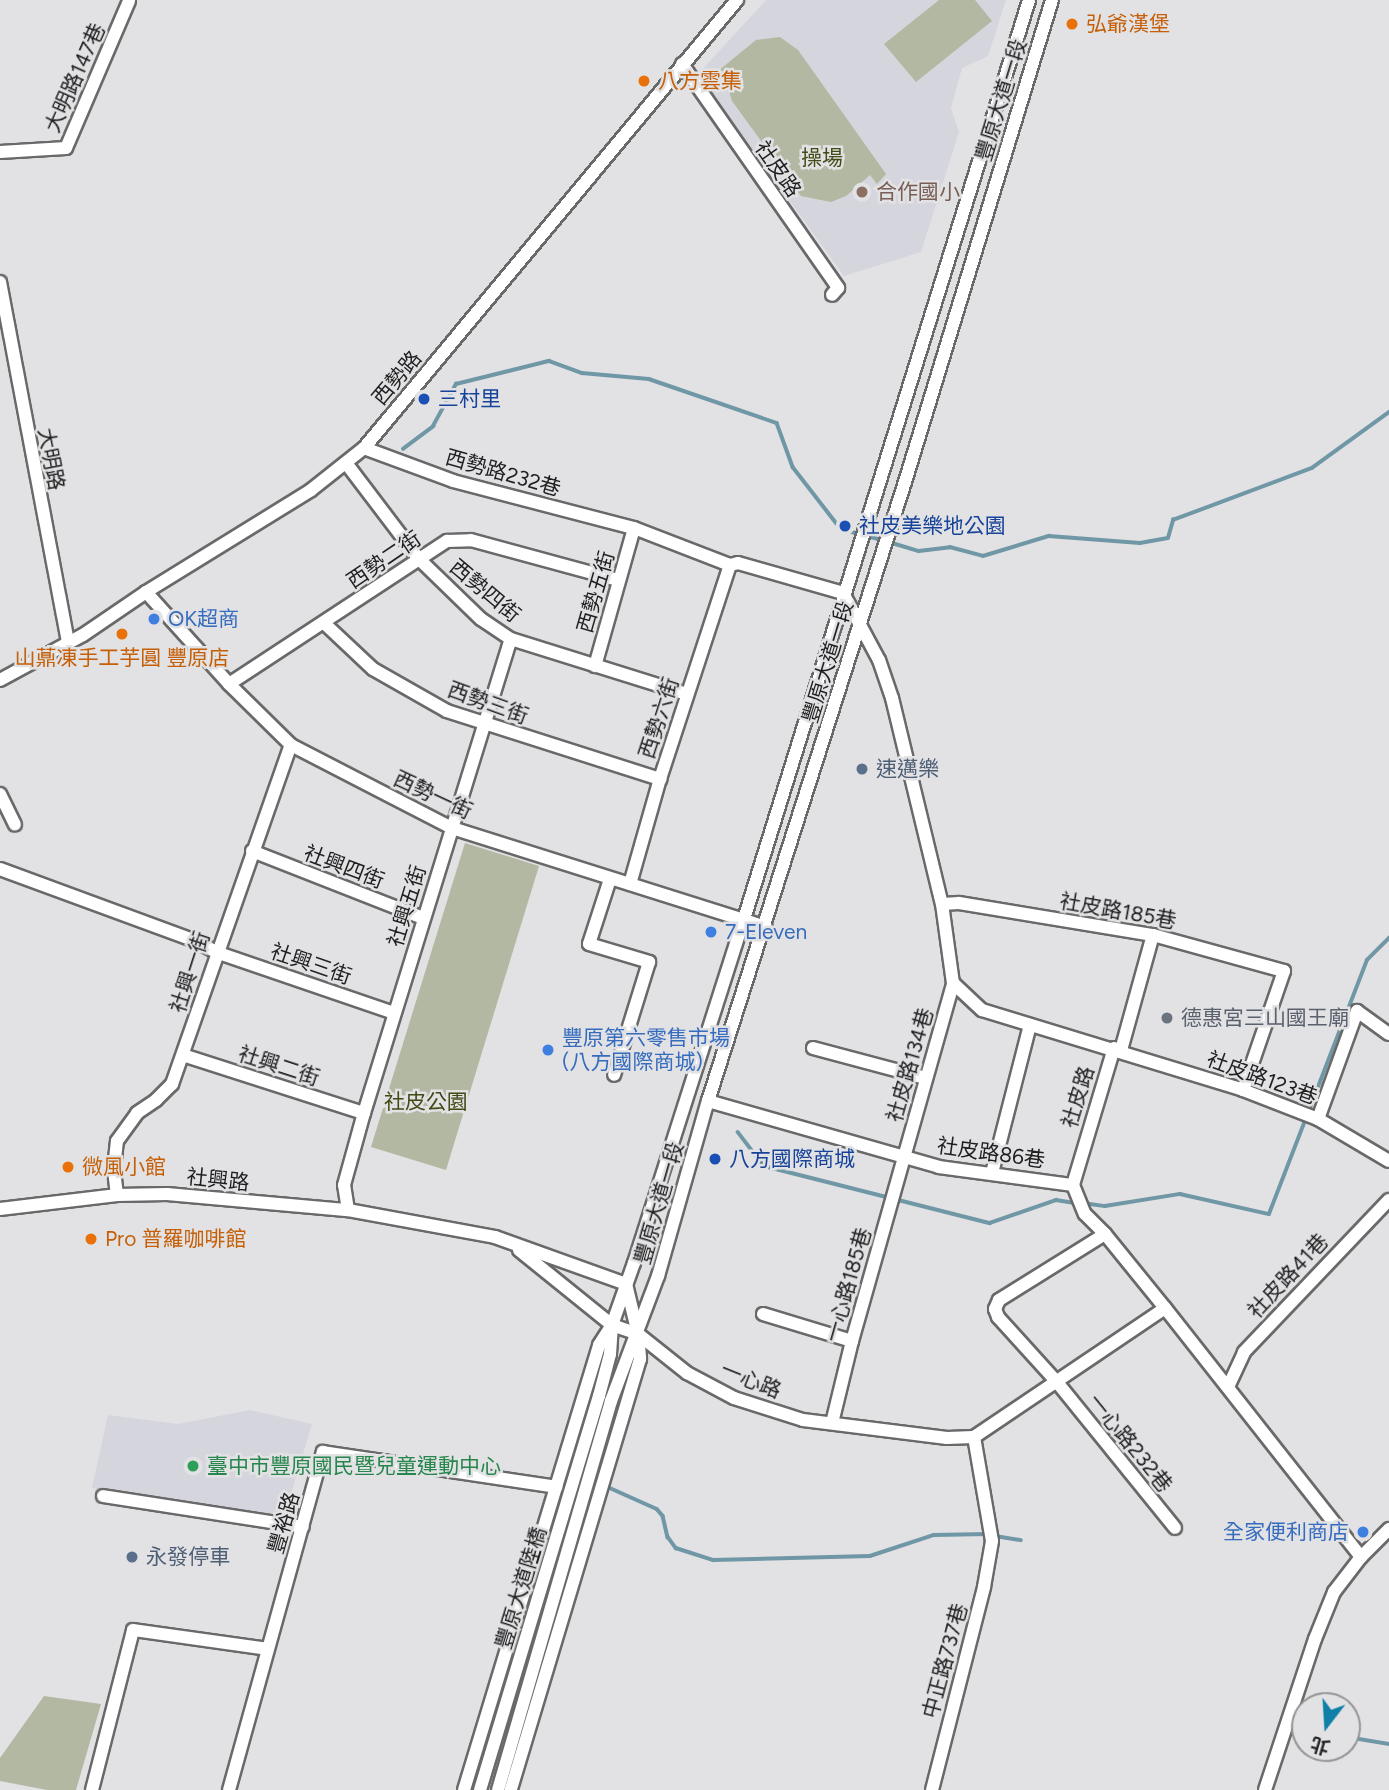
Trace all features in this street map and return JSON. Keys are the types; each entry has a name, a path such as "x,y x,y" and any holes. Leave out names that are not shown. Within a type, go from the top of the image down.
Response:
{"street":[{"name":"西勢路","path":"0,680 68,643 311,490 364,448 737,0"},
{"name":"豐原大道一段","path":"464,1790 599,1345 612,1325 626,1284 744,919 1029,0"},
{"name":"豐原大道一段","path":"605,1399 638,1334 708,1101 766,927 1052,0"},
{"name":"大明路147巷","path":"0,152 66,148 129,1"},
{"name":"社皮路","path":"682,64 838,288 832,295"},
{"name":"大明路","path":"0,282 68,643"},
{"name":"西勢路232巷","path":"364,448 453,481 634,528 730,565 738,563 843,593"},
{"name":"西勢四街","path":"346,463 419,559 481,619 512,639 687,694"},
{"name":"西勢五街","path":"595,666 634,528"},
{"name":"西勢二街","path":"229,684 447,541 471,540 618,580"},
{"name":"西勢六街","path":"630,884 660,779 730,565"},
{"name":"西勢一街","path":"146,592 229,684 291,745 452,828 766,927"},
{"path":"843,593 879,660 892,698 942,904 953,983"},
{"name":"西勢三街","path":"324,623 373,669 447,711 483,725 660,779"},
{"name":"社興五街","path":"348,1210 344,1185 364,1114 483,725 512,639"},
{"name":"社興一街","path":"117,1195 114,1169 117,1141 137,1113 156,1100 172,1084 216,952 291,745"},
{"path":"0,794 15,825"},
{"name":"社興四街","path":"252,851 423,918"},
{"name":"社興三街","path":"0,869 198,942 216,952 394,1013"},
{"path":"610,879 590,944 649,962 614,1075"},
{"name":"社皮路185巷","path":"942,904 959,903 1153,934 1284,971 1243,1090"},
{"path":"1117,1049 1153,934"},
{"name":"社皮路","path":"953,983 982,1010 1117,1049 1073,1185"},
{"name":"社皮路134巷","path":"904,1158 953,983"},
{"path":"1318,1119 1357,1011 1389,1034"},
{"path":"992,1173 1030,1025"},
{"path":"813,1048 926,1078"},
{"name":"社皮路123巷","path":"1117,1049 1243,1090 1318,1119 1389,1161"},
{"name":"社興二街","path":"183,1055 364,1114"},
{"name":"社皮路86巷","path":"708,1101 939,1167 1073,1185"},
{"name":"一心路185巷","path":"832,1423 852,1340 904,1158"},
{"path":"1073,1185 1085,1214 1166,1308 1361,1557"},
{"name":"社興路","path":"0,1209 117,1195 167,1194 348,1210"},
{"name":"社皮路41巷","path":"1228,1387 1244,1352 1389,1200"},
{"path":"348,1210 439,1225 512,1244 626,1284 638,1334"},
{"name":"一心路232巷","path":"1105,1234 999,1300 995,1309 998,1317 1056,1381 1175,1528"},
{"name":"一心路","path":"512,1244 612,1325 638,1334 687,1373 734,1398 803,1420 947,1438 974,1437"},
{"path":"974,1437 1166,1308"},
{"path":"763,1314 852,1340"},
{"name":"豐原大道一段","path":"605,1399 612,1325"},
{"name":"豐原大道一段","path":"511,1790 640,1359 638,1334"},
{"name":"豐原大道陸橋","path":"480,1790 605,1399"},
{"name":"豐原大道陸橋","path":"498,1790 605,1399"},
{"name":"中正路737巷","path":"932,1790 984,1587 992,1541 974,1437"},
{"name":"豐裕路","path":"229,1790 323,1452 556,1487"},
{"path":"103,1496 303,1527"},
{"path":"1265,1790 1334,1592 1361,1557 1389,1529"},
{"path":"92,1790 133,1630 268,1649"}],"shaded area":[{"name":"合作國小","path":"766,0 1006,0 988,56 962,68 951,108 959,132 921,252 844,276 698,74"},
{"name":"臺中市豐原國民暨兒童運動中心","path":"250,1410 312,1424 284,1516 92,1488 108,1415 178,1424"}],"green space":[{"path":"939,0 975,0 992,21 916,82 884,44"},
{"name":"操場","path":"780,37 798,50 886,174 877,184 870,175 846,196 831,202 801,196 732,101 727,85 718,71 756,40"},
{"name":"社皮公園","path":"465,843 539,866 446,1170 371,1147"},
{"path":"44,1696 101,1704 76,1790 47,1790 0,1781 0,1758"}],"waterway":[{"path":"403,449 433,426 456,384 549,361 582,373 649,379 777,423 793,467 841,529 882,540"},
{"path":"889,542 919,551 950,547 983,556 1049,536 1140,543 1168,538 1173,520 1312,468 1389,412"},
{"path":"1083,1203 1105,1206 1180,1194 1269,1214 1367,960 1389,938"},
{"path":"738,1132 764,1166 990,1223 1056,1200 1076,1203"},
{"path":"610,1488 657,1509 663,1516 668,1537 676,1548 713,1560 870,1556 934,1535 988,1534"},
{"path":"995,1536 1021,1540"},
{"path":"1361,1739 1389,1744"}],"place":[{"name":"弘爺漢堡","path":"1072,24"},
{"name":"八方雲集","path":"644,81"},
{"name":"合作國小","path":"862,192"},
{"name":"三村里","path":"424,399"},
{"name":"社皮美樂地公園","path":"845,526"},
{"name":"OK超商","path":"154,619"},
{"name":"山薡凍手工芋圓 豐原店","path":"122,634"},
{"name":"速邁樂","path":"862,769"},
{"name":"7-Eleven","path":"711,932"},
{"name":"德惠宮三山國王廟","path":"1167,1018"},
{"name":"豐原第六零售市場 (八方國際商城)","path":"548,1050"},
{"name":"八方國際商城","path":"715,1159"},
{"name":"微風小館","path":"68,1167"},
{"name":"Pro 普羅咖啡館","path":"91,1239"},
{"name":"臺中市豐原國民暨兒童運動中心","path":"193,1466"},
{"name":"全家便利商店","path":"1363,1532"},
{"name":"永發停車","path":"132,1557"}]}
